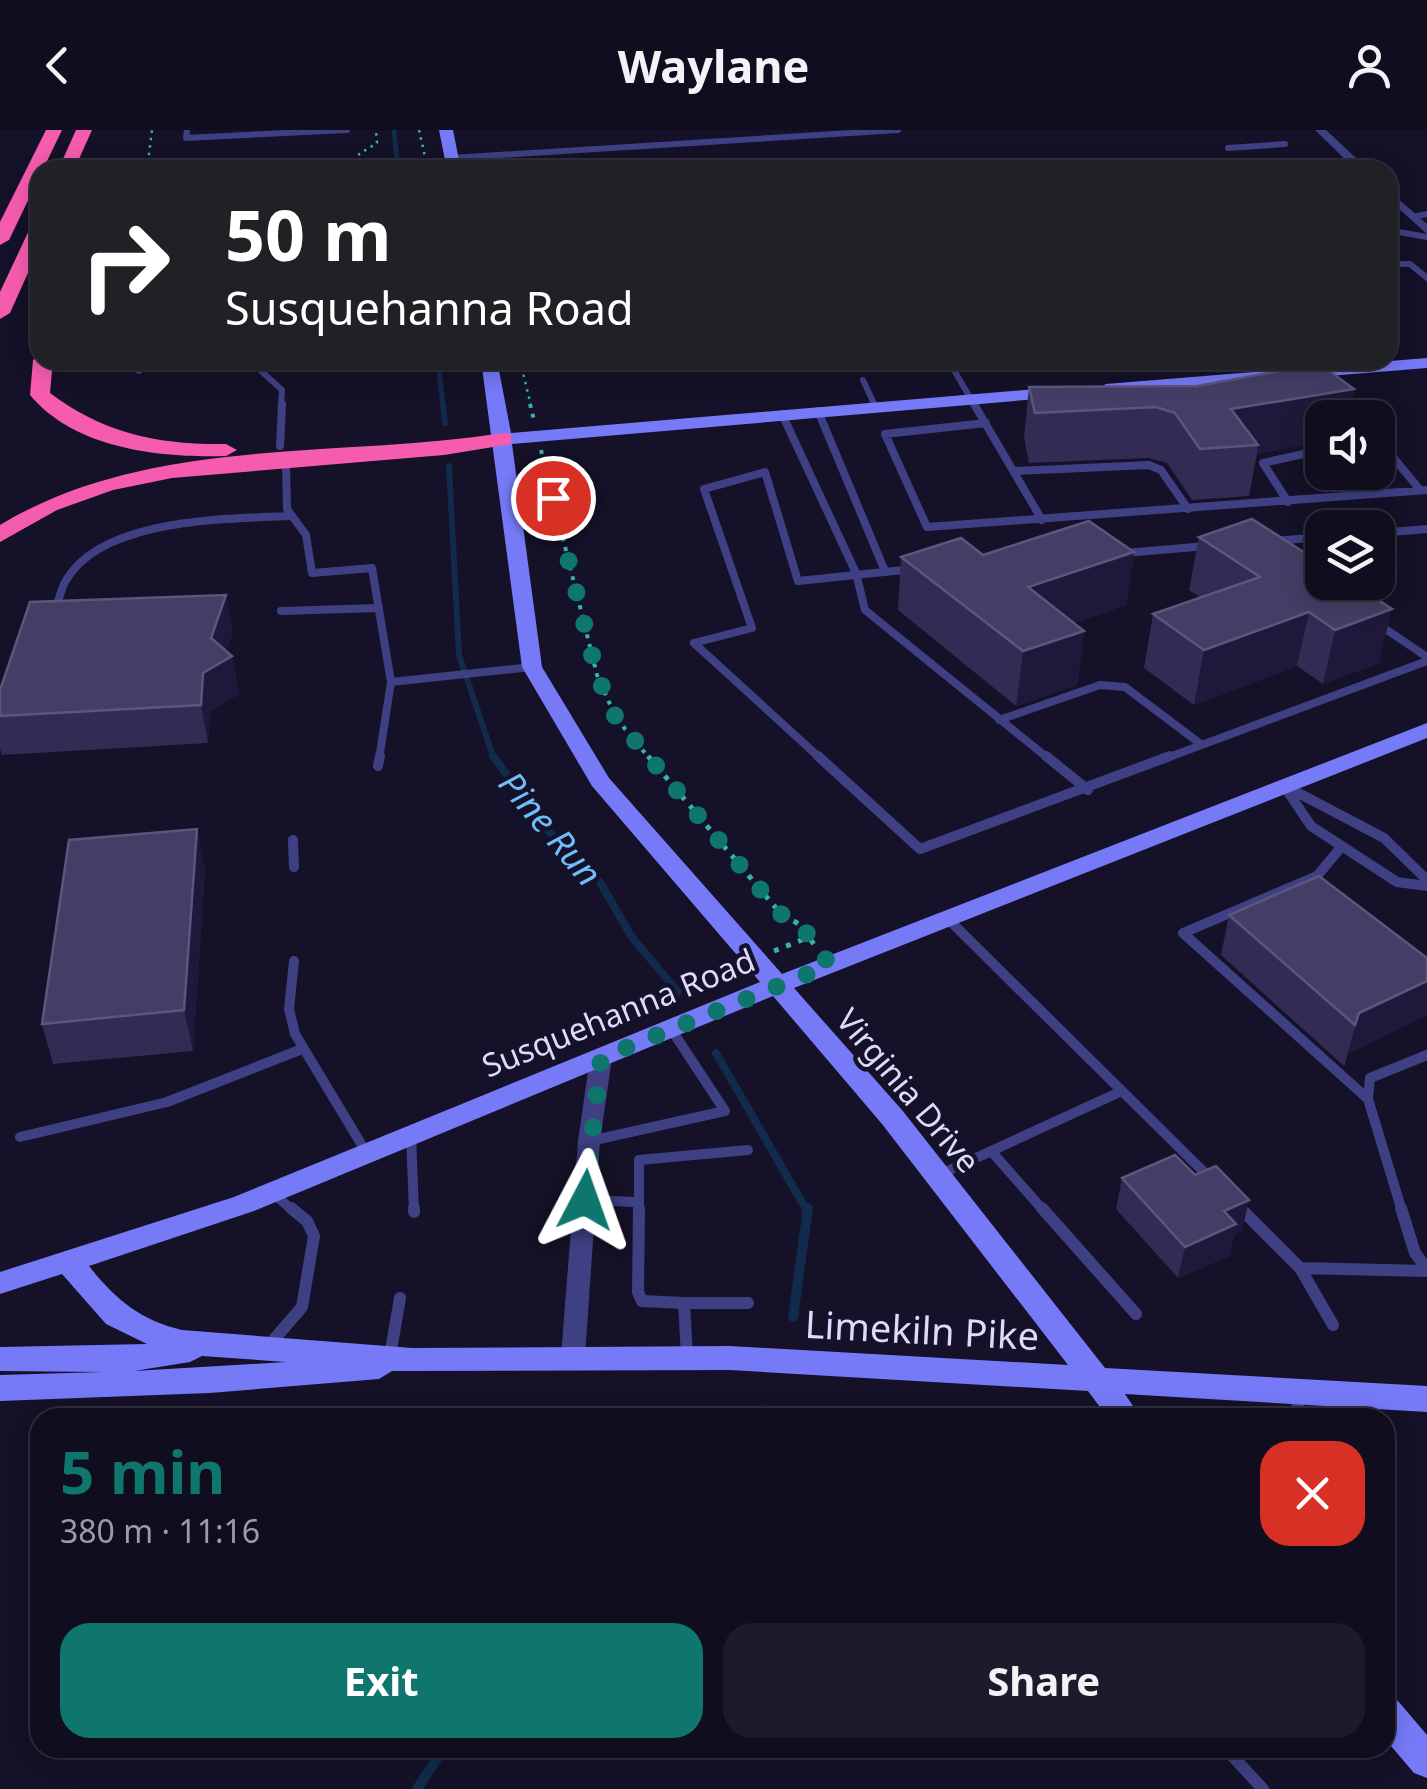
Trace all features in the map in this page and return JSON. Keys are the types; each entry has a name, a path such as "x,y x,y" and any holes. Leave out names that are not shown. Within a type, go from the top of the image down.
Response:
{"highway":[{"path":"39,160 54,130"},
{"path":"70,160 84,130"},
{"path":"89,160 98,130"},
{"path":"0,240 30,179"},
{"path":"0,313 30,248"},
{"path":"42,370 40,394 92,432 154,447 283,454 447,451 504,439"},
{"path":"0,535 44,505 113,482 283,454"}],"main road":[{"path":"446,130 451,160"},
{"path":"1398,364 1427,363"},
{"name":"Virginia Drive","path":"491,370 504,439 532,667 600,781 774,986 892,1117 1118,1408"},
{"path":"504,439 1269,370"},
{"name":"Susquehanna Road","path":"0,1283 179,1228 774,986 1427,730"},
{"path":"70,1263 117,1320 158,1338 400,1359"},
{"path":"0,1359 126,1360 220,1345"},
{"name":"Limekiln Pike","path":"400,1359 686,1358 1092,1378 1298,1404 1427,1399"},
{"path":"6,1391 334,1373 400,1359"},
{"path":"1395,1724 1427,1761"}],"street":[{"path":"1320,130 1352,160"},
{"path":"1398,200 1420,216 1427,234"},
{"path":"573,1356 589,1141 601,1058"}],"lane":[{"path":"187,130 186,138 347,130"},
{"path":"493,160 770,133 898,130"},
{"path":"1228,148 1285,144"},
{"path":"1398,231 1427,234"},
{"path":"1398,264 1410,264 1427,278"},
{"path":"260,370 282,390 283,454 290,516 306,534 312,572 372,568 392,682 378,766"},
{"path":"954,370 1042,520"},
{"path":"1314,370 1342,400"},
{"path":"863,380 875,407"},
{"path":"818,411 885,571"},
{"path":"782,414 856,574 866,610 1088,790"},
{"path":"986,422 895,430 884,435 930,528 1424,490"},
{"path":"1288,502 1263,470 1263,463 1305,454"},
{"path":"1395,459 1424,490"},
{"path":"1014,471 1150,465 1162,470 1188,508"},
{"path":"924,568 798,580 765,472 704,489 752,628 694,643 920,849 1088,790 1427,659"},
{"path":"43,623 53,618 63,580 104,544 181,523 290,516"},
{"path":"1395,532 1427,529"},
{"path":"1256,542 1305,538"},
{"path":"1119,553 1216,545"},
{"path":"281,611 378,608"},
{"path":"1363,614 1427,659"},
{"path":"392,682 532,667"},
{"path":"1000,720 1100,685 1118,684 1202,745"},
{"path":"1284,786 1344,814 1420,866 1427,883 1397,882 1311,826 1284,786"},
{"path":"293,840 294,866"},
{"path":"1342,846 1318,876 1182,934 1368,1099"},
{"path":"1318,876 1331,887"},
{"path":"947,918 1218,1186"},
{"path":"294,961 289,1009 302,1049 366,1152"},
{"path":"589,1141 726,1110 671,1029"},
{"path":"20,1137 167,1102 302,1049"},
{"path":"1427,1055 1370,1078 1368,1099 1415,1253 1427,1270"},
{"path":"937,1176 1122,1091"},
{"path":"411,1134 414,1212"},
{"path":"748,1150 638,1160 636,1202 642,1301 748,1303"},
{"path":"991,1151 1136,1314"},
{"path":"266,1349 290,1326 302,1307 314,1250 314,1236 307,1221 271,1192"},
{"path":"585,1200 636,1202"},
{"path":"1232,1200 1300,1268 1333,1325"},
{"path":"1300,1268 1427,1270"},
{"path":"400,1298 400,1359"},
{"path":"684,1303 686,1358"},
{"path":"1234,1758 1263,1789"}],"path":[{"path":"148,160 152,130"},
{"path":"360,160 359,154 377,143 376,130"},
{"path":"420,130 426,160"},
{"path":"522,370 597,675 616,718 781,914 800,924 830,965"}],"building":[{"path":"1286,370 1328,370 1354,389 1231,409 1258,445 1200,449 1175,413 1156,407 1035,413 1029,387 1197,386"},
{"path":"1252,519 1305,553 1305,600 1378,600 1392,609 1335,630 1309,612 1204,650 1153,614 1260,577 1199,537"},
{"path":"1089,521 1134,552 1028,587 1084,631 1023,651 901,557 961,538 983,555"},
{"path":"226,595 211,638 232,656 203,673 201,705 0,716 0,690 30,602"},
{"path":"197,829 184,1010 42,1024 69,840"},
{"path":"1319,876 1427,958 1427,981 1359,1013 1355,1025 1229,915"},
{"path":"1175,1155 1195,1175 1216,1166 1249,1200 1224,1211 1236,1224 1185,1247 1122,1178"}],"waterway":[{"name":"Pine Run","path":"394,130 397,160"},
{"name":"Pine Run","path":"439,370 443,406"},
{"name":"Pine Run","path":"443,404 445,423"},
{"name":"Pine Run","path":"449,466 459,655 494,759"},
{"name":"Pine Run","path":"493,756 548,831 600,882 631,936 678,992"},
{"name":"Pine Run","path":"716,1053 807,1211"},
{"name":"Pine Run","path":"793,1317 808,1208"},
{"name":"Pine Run","path":"417,1789 437,1758"}],"route":[{"path":"553,498 597,675 616,718 781,914 800,924 830,965 601,1058 585,1200"}]}
